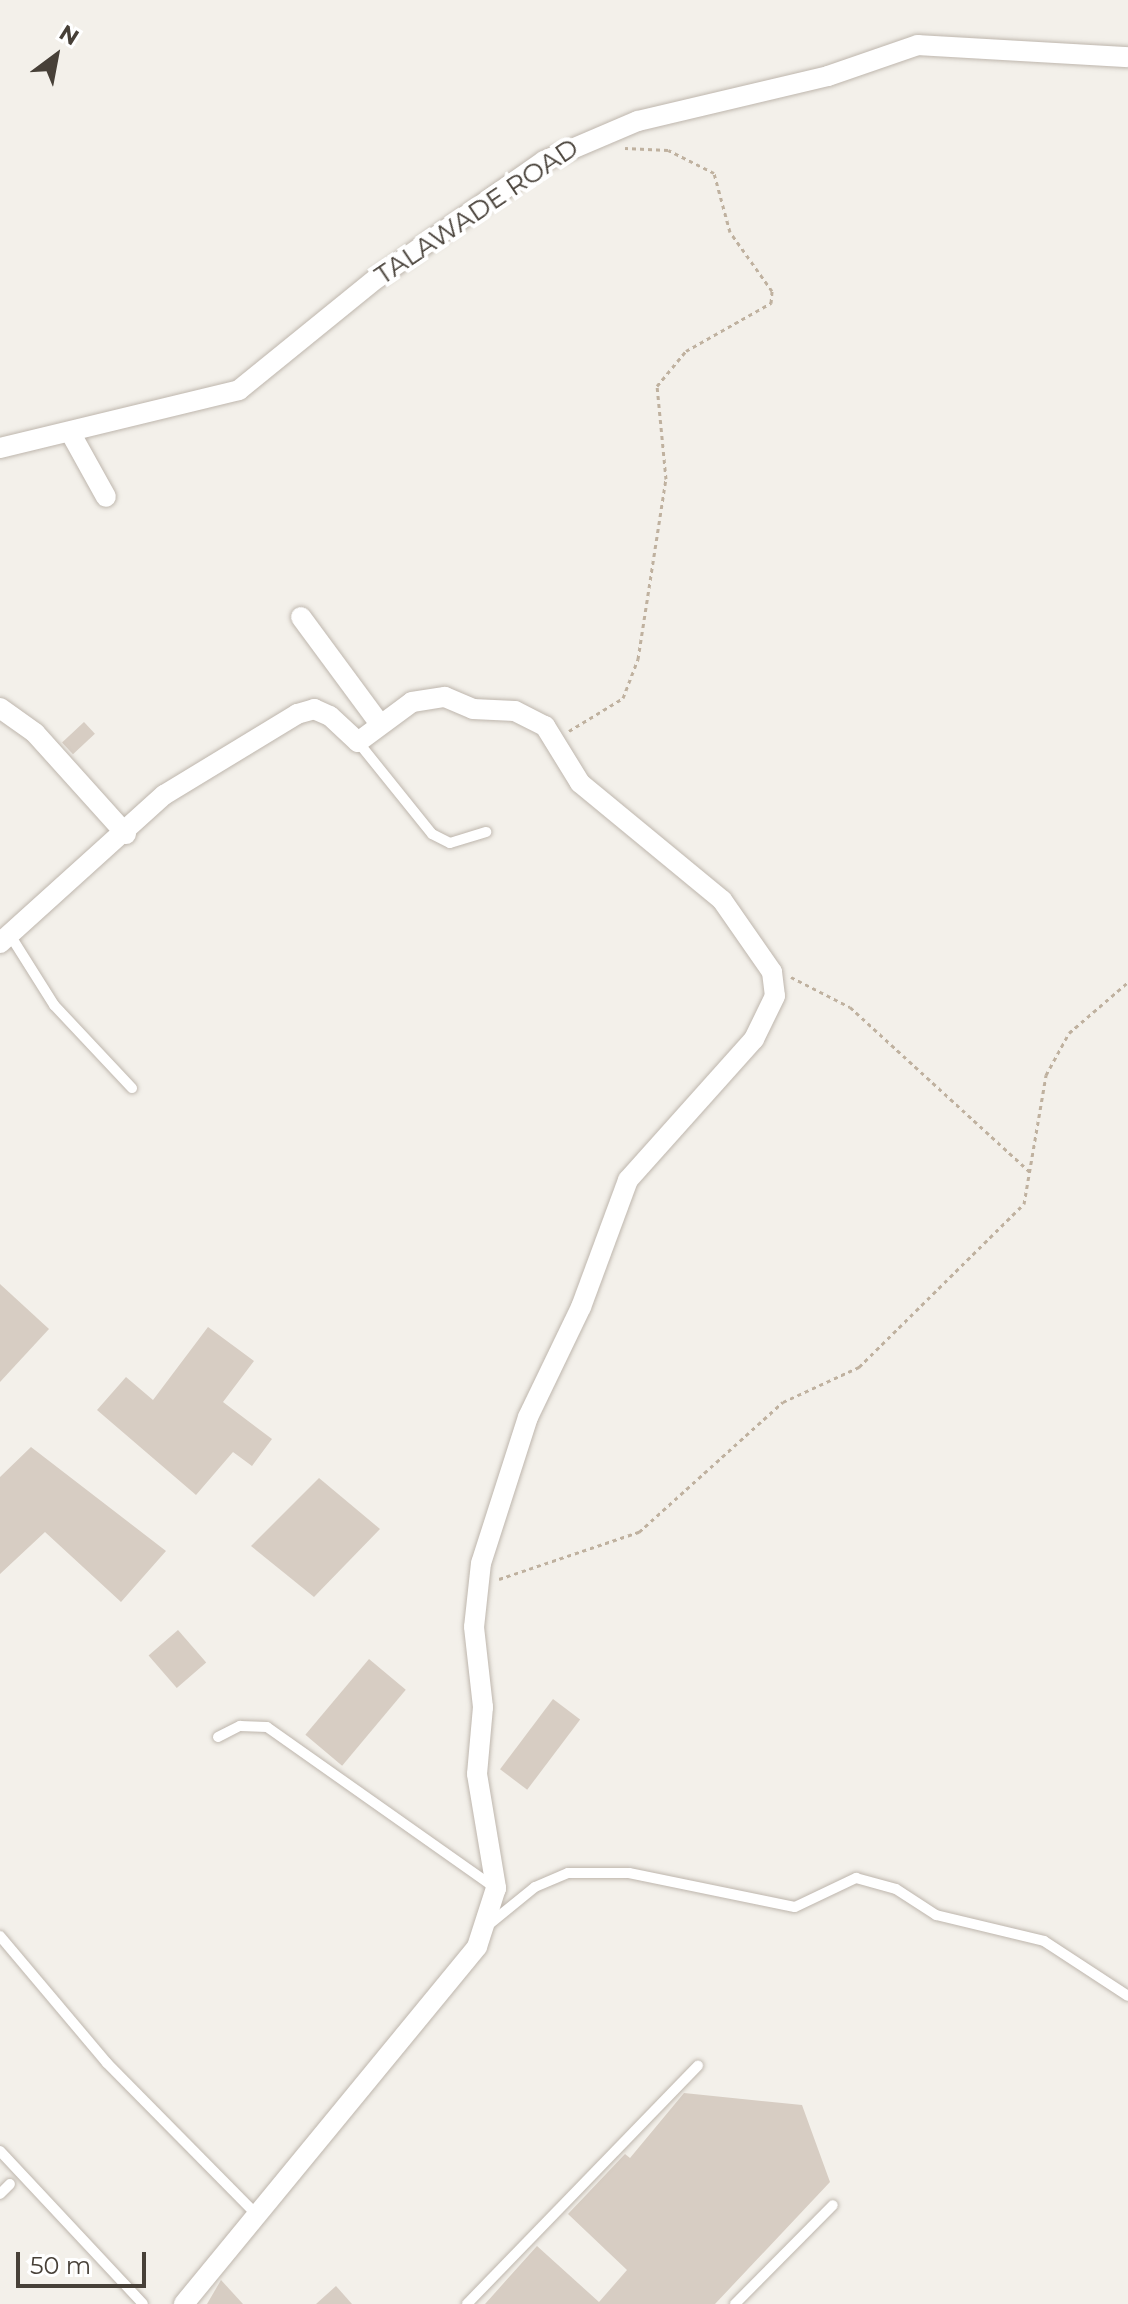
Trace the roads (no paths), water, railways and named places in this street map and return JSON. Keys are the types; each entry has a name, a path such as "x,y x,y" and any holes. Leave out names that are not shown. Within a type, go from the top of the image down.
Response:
{"street":[{"name":"TALAWADE ROAD","path":"0,448 239,390 377,278 586,139 918,45 1128,57"},
{"path":"70,432 106,497"},
{"path":"301,617 380,724"},
{"path":"5,939 126,834 164,795 297,714 314,709 330,716 358,742 412,702 445,697 473,709 515,711 554,736 580,783 722,900 772,972 775,996 754,1039 666,1133 628,1180 611,1217 581,1307 528,1417 481,1563 477,1787 496,1888 477,1947 261,2219 184,2304"},
{"path":"0,708 35,733 126,834"}],"lane":[{"path":"358,742 432,834 450,843 486,832"},
{"path":"5,939 54,1005 132,1088"},
{"path":"218,1737 240,1726 267,1727 496,1888"},
{"path":"485,1927 535,1887 568,1873 629,1873 795,1907 856,1878 896,1889 936,1915 1044,1941 1128,1996"},
{"path":"0,1936 107,2063 261,2219"},
{"path":"467,2304 698,2066"},
{"path":"0,2151 143,2304"},
{"path":"0,2194 10,2184"},
{"path":"735,2304 833,2205"}]}
